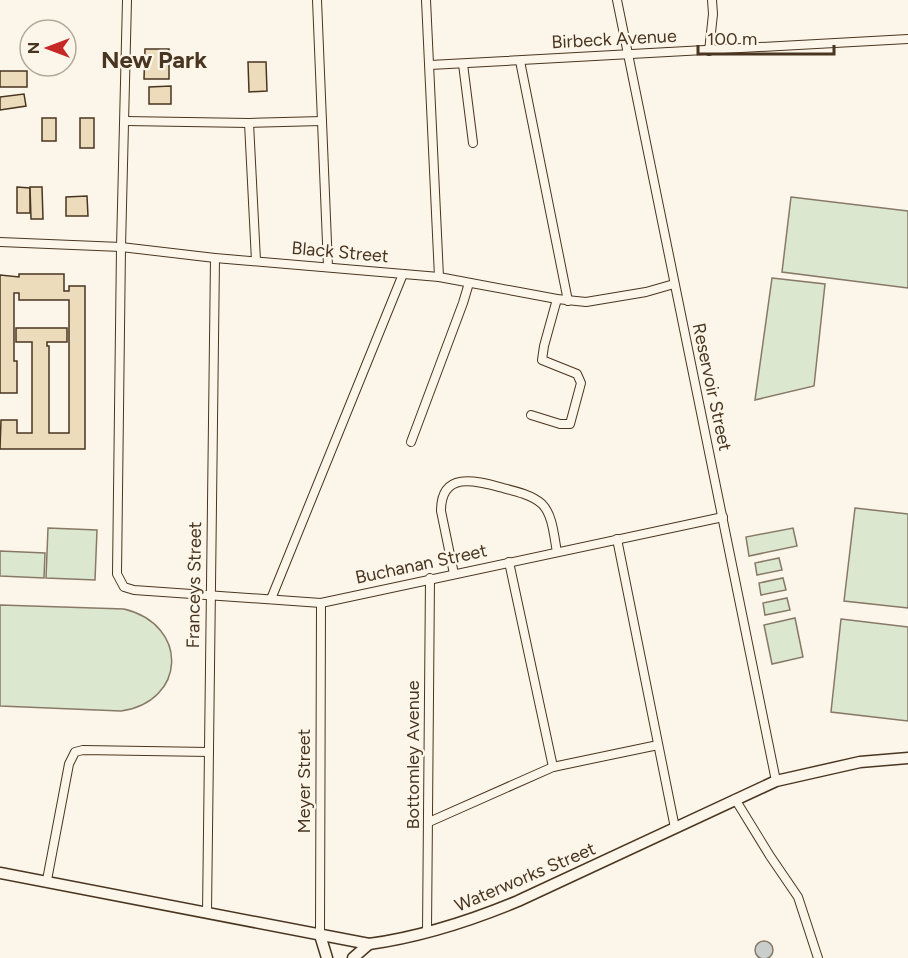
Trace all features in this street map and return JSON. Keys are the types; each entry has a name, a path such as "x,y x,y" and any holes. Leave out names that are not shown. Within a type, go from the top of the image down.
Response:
{"street":[{"path":"121,248 127,0"},
{"path":"317,0 328,267"},
{"path":"426,0 439,277"},
{"name":"Reservoir Street","path":"617,0 776,781"},
{"path":"709,51 713,14 712,0"},
{"name":"Birbeck Avenue","path":"430,65 908,39"},
{"path":"520,61 568,301"},
{"path":"463,64 473,143"},
{"path":"125,121 249,123 322,121"},
{"path":"249,123 256,261"},
{"name":"Black Street","path":"0,242 121,248 439,277 568,301 599,301 674,284"},
{"name":"Buchanan Street","path":"121,248 117,574 124,587 134,590 321,603 723,517"},
{"name":"Franceys Street","path":"207,913 215,258"},
{"path":"271,599 403,274"},
{"path":"411,442 469,283"},
{"path":"531,415 560,424 570,424 581,383 577,374 542,360 557,299"},
{"path":"454,574 441,503 446,489 457,482 467,480 514,491 542,504 547,512 557,552"},
{"path":"617,539 675,828"},
{"path":"509,562 553,767"},
{"name":"Bottomley Avenue","path":"427,932 430,578"},
{"name":"Meyer Street","path":"321,603 320,935 327,958"},
{"path":"429,822 553,767 658,745"},
{"path":"47,880 69,764 75,752 83,750 209,752"},
{"name":"Waterworks Street","path":"0,873 47,880 369,944 468,921 518,902 776,781 860,762 908,758"},
{"path":"735,799 798,897 818,958"},
{"path":"353,958 369,944"}],"green space":[{"path":"791,197 908,211 908,288 782,272"},
{"path":"772,278 825,284 814,386 755,400"},
{"path":"855,508 908,514 908,608 844,601"},
{"path":"48,528 97,530 95,580 46,578"},
{"path":"793,528 797,546 749,556 746,537"},
{"path":"0,551 45,553 44,578 0,576"},
{"path":"779,558 782,570 757,575 755,563"},
{"path":"783,578 786,590 761,595 759,583"},
{"path":"787,598 790,610 765,615 763,603"},
{"path":"0,605 124,609 145,618 161,630 169,646 172,663 168,679 158,694 142,705 121,711 0,706"},
{"path":"795,618 803,657 772,664 764,625"},
{"path":"841,619 908,627 908,721 831,712"}],"shaded area":[{"path":"760,941 768,941 773,946 771,957 760,959 755,954 755,946"}],"building":[{"path":"145,49 169,49 169,79 144,79"},
{"path":"248,62 266,62 267,91 249,92"},
{"path":"0,71 18,71 18,78 27,78 27,87 0,87"},
{"path":"171,86 171,104 149,104 149,87"},
{"path":"24,94 26,106 0,110 0,97"},
{"path":"42,118 56,118 56,141 42,141"},
{"path":"80,118 94,118 94,148 80,148"},
{"path":"17,187 30,188 30,213 17,213"},
{"path":"30,187 42,187 43,219 31,219"},
{"path":"87,196 88,216 66,216 66,197"},
{"path":"19,274 64,274 64,291 69,291 69,286 85,286 85,449 0,449 1,420 17,420 17,433 32,433 32,342 16,342 16,328 67,328 67,342 47,342 47,346 49,346 49,433 69,433 69,300 19,300 19,293 14,293 14,361 17,361 17,393 0,393 0,275 19,277"}],"district":[{"name":"New Park","path":"154,59"}]}
